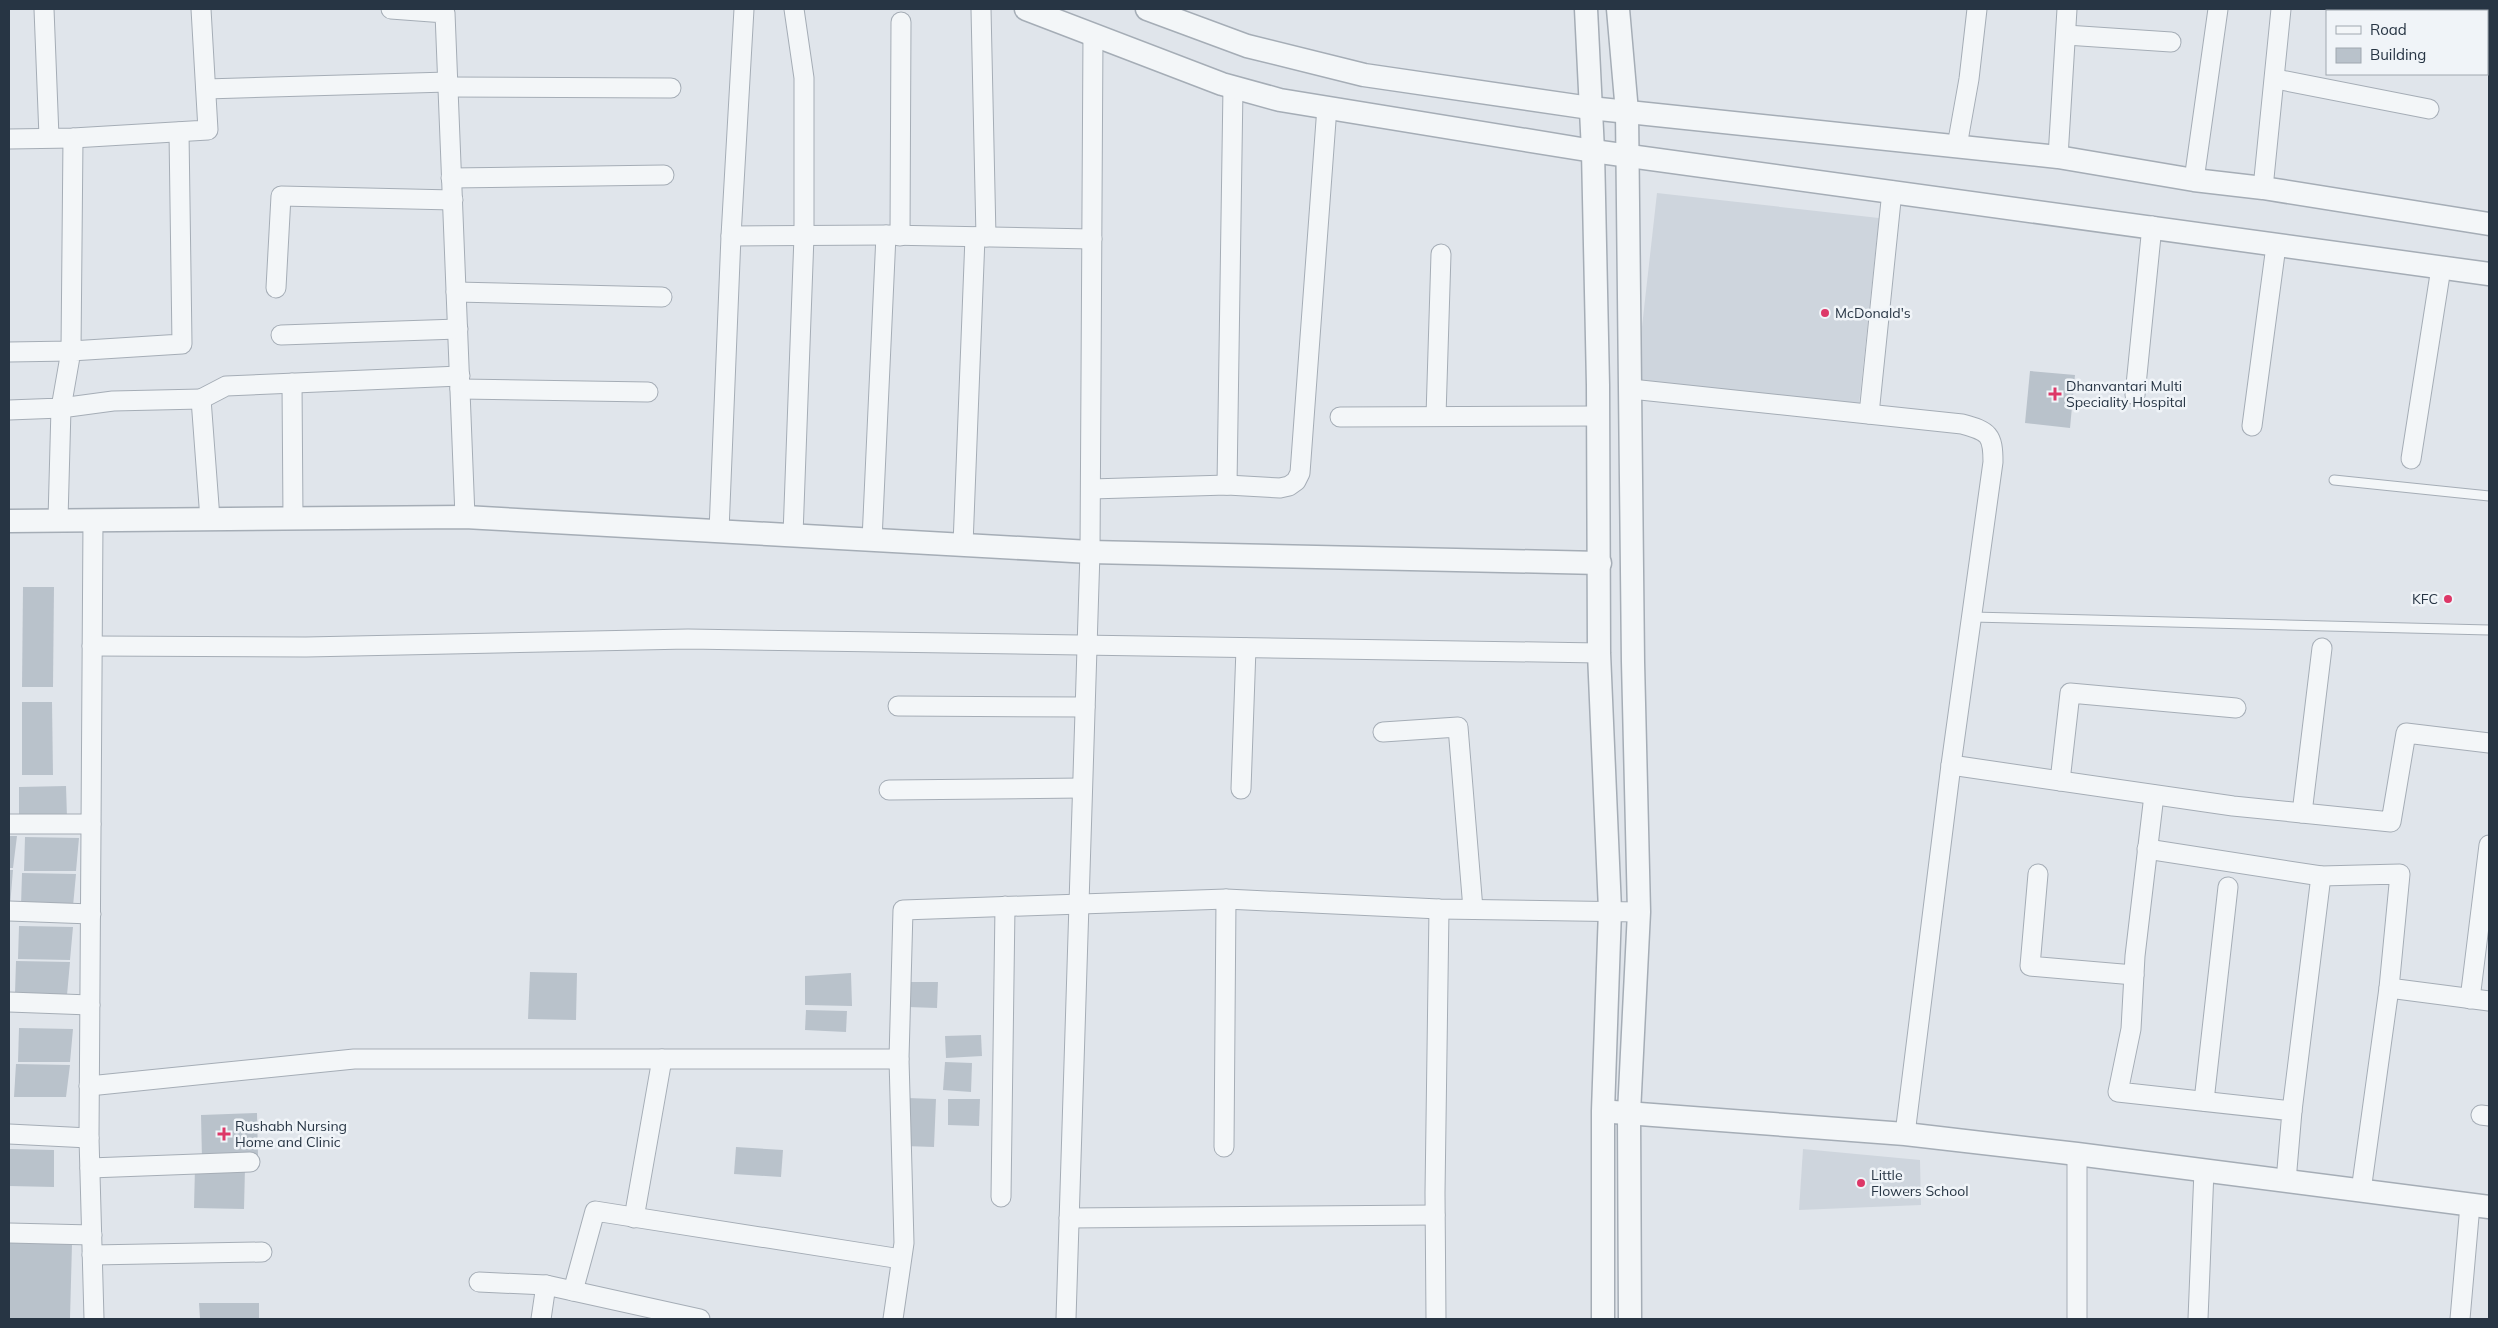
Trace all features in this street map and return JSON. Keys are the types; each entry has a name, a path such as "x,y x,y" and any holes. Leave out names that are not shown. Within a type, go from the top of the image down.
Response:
{"street":[{"path":"44,9 49,137"},
{"path":"9,138 73,138 208,130 201,9"},
{"path":"391,9 445,13 465,517"},
{"path":"719,531 731,236 744,9"},
{"path":"793,535 804,236 804,78 794,9"},
{"path":"963,545 980,237 981,9"},
{"path":"1026,9 1233,88 1280,100 1627,156 2152,226 2276,246 2489,274"},
{"path":"1147,9 1248,46 1364,76 1590,108 2058,157 2194,180 2263,188 2489,224"},
{"path":"1586,9 1593,151 1599,416 1599,653 1610,910 1603,1111 1602,1319"},
{"path":"1618,9 1627,112 1633,662 1639,912 1629,1113 1630,1319"},
{"path":"1957,146 1969,79 1978,9"},
{"path":"2058,157 2067,9"},
{"path":"2194,180 2218,9"},
{"path":"2263,188 2276,79 2281,9"},
{"path":"872,540 893,236 902,22"},
{"path":"1066,1319 1090,552 1093,34"},
{"path":"2066,35 2171,42"},
{"path":"2276,79 2429,109"},
{"path":"206,89 448,84 671,88"},
{"path":"1227,485 1233,88"},
{"path":"1091,489 1227,485 1289,486 1296,481 1300,473 1327,107"},
{"path":"9,352 71,351 182,344 180,132"},
{"path":"58,520 61,408 71,351 73,138"},
{"path":"452,178 664,176"},
{"path":"1869,414 1892,191"},
{"path":"276,288 281,196 452,200"},
{"path":"2135,395 2152,226"},
{"path":"731,236 1092,239"},
{"path":"2252,426 2276,246"},
{"path":"1436,416 1441,254"},
{"path":"2412,459 2441,268"},
{"path":"456,292 662,297"},
{"path":"281,335 458,329"},
{"path":"292,383 293,518"},
{"path":"9,410 61,408 113,401 201,399 226,386 292,383 460,383 648,392"},
{"path":"1631,389 1962,424 1978,428 1989,435 1993,445 1993,462 1951,765 1905,1134"},
{"path":"201,399 210,519"},
{"path":"1340,417 1599,416"},
{"path":"9,521 465,517 1090,552 1600,563"},
{"path":"93,520 89,1138 94,1319"},
{"path":"92,646 306,647 688,639 1599,653"},
{"path":"1241,789 1246,648"},
{"path":"2302,813 2322,648"},
{"path":"2060,781 2070,693 2236,708"},
{"path":"898,706 1085,707"},
{"path":"1382,732 1458,727 1472,909"},
{"path":"1951,765 2154,795 2391,822 2406,733 2489,743"},
{"path":"889,790 1082,788"},
{"path":"2154,795 2134,976 2131,1029 2118,1092 2292,1111"},
{"path":"9,824 91,824"},
{"path":"2470,999 2489,845"},
{"path":"2147,849 2321,876 2400,874 2389,988 2361,1191"},
{"path":"2038,874 2030,966 2134,976"},
{"path":"2286,1181 2292,1111 2321,876"},
{"path":"2204,1101 2228,888"},
{"path":"893,1319 904,1244 899,1059 903,910 1226,899 1439,910 1610,910 1639,912"},
{"path":"1224,1148 1226,899"},
{"path":"1001,1197 1004,906"},
{"path":"1436,1319 1435,1215 1439,910"},
{"path":"9,911 90,914"},
{"path":"2389,988 2489,1001"},
{"path":"9,1002 90,1005"},
{"path":"89,1086 354,1059 899,1059"},
{"path":"634,1218 662,1059"},
{"path":"1603,1111 1905,1134 2077,1154 2480,1206 2460,1319"},
{"path":"9,1134 89,1138"},
{"path":"2077,1154 2077,1319"},
{"path":"90,1168 250,1162"},
{"path":"2198,1319 2204,1170"},
{"path":"574,1292 595,1212 902,1259"},
{"path":"1069,1218 1435,1215"},
{"path":"9,1233 92,1235"},
{"path":"92,1255 262,1252"},
{"path":"479,1282 546,1285 647,1314 700,1319"},
{"path":"541,1319 546,1285"}],"lane":[{"path":"2334,480 2489,496"},
{"path":"1972,617 2489,630"}],"shaded area":[{"path":"1657,193 1879,218 1859,405 1636,380"},
{"name":"Little Flowers School","path":"1803,1149 1920,1160 1921,1205 1799,1210"}],"building":[{"path":"2030,371 2075,375 2070,428 2025,423"},
{"path":"23,587 54,587 53,687 22,687"},
{"path":"22,702 52,702 53,775 22,775"},
{"path":"66,786 67,817 19,818 19,787"},
{"path":"9,836 17,836 13,868 9,868"},
{"path":"25,837 79,838 76,871 24,871"},
{"path":"9,870 13,870 10,906 9,906"},
{"path":"22,873 76,874 73,906 21,906"},
{"path":"19,926 73,927 70,960 18,959"},
{"path":"16,961 70,962 67,995 15,994"},
{"path":"530,972 577,973 576,1020 528,1019"},
{"path":"851,973 852,1006 805,1005 805,976"},
{"path":"909,982 938,982 937,1008 908,1007"},
{"path":"806,1010 847,1011 846,1032 805,1030"},
{"path":"19,1028 73,1029 70,1062 18,1062"},
{"path":"981,1035 982,1056 946,1058 945,1036"},
{"path":"945,1062 972,1063 971,1092 943,1090"},
{"path":"16,1064 70,1065 66,1097 14,1097"},
{"path":"907,1098 936,1099 934,1147 905,1146"},
{"path":"948,1099 980,1099 979,1126 948,1125"},
{"path":"257,1113 258,1156 202,1159 201,1115"},
{"path":"736,1147 783,1150 781,1177 734,1174"},
{"path":"9,1149 54,1150 54,1187 9,1186"},
{"path":"195,1167 245,1168 244,1209 194,1208"},
{"path":"9,1243 72,1244 70,1319 9,1319"},
{"path":"199,1303 259,1303 259,1319 200,1319"}],"place":[{"name":"McDonald's","path":"1825,313"},
{"name":"Dhanvantari Multi Speciality Hospital","path":"2055,394"},
{"name":"KFC","path":"2448,599"},
{"name":"Rushabh Nursing Home and Clinic","path":"224,1134"},
{"name":"Little Flowers School","path":"1861,1183"}]}
